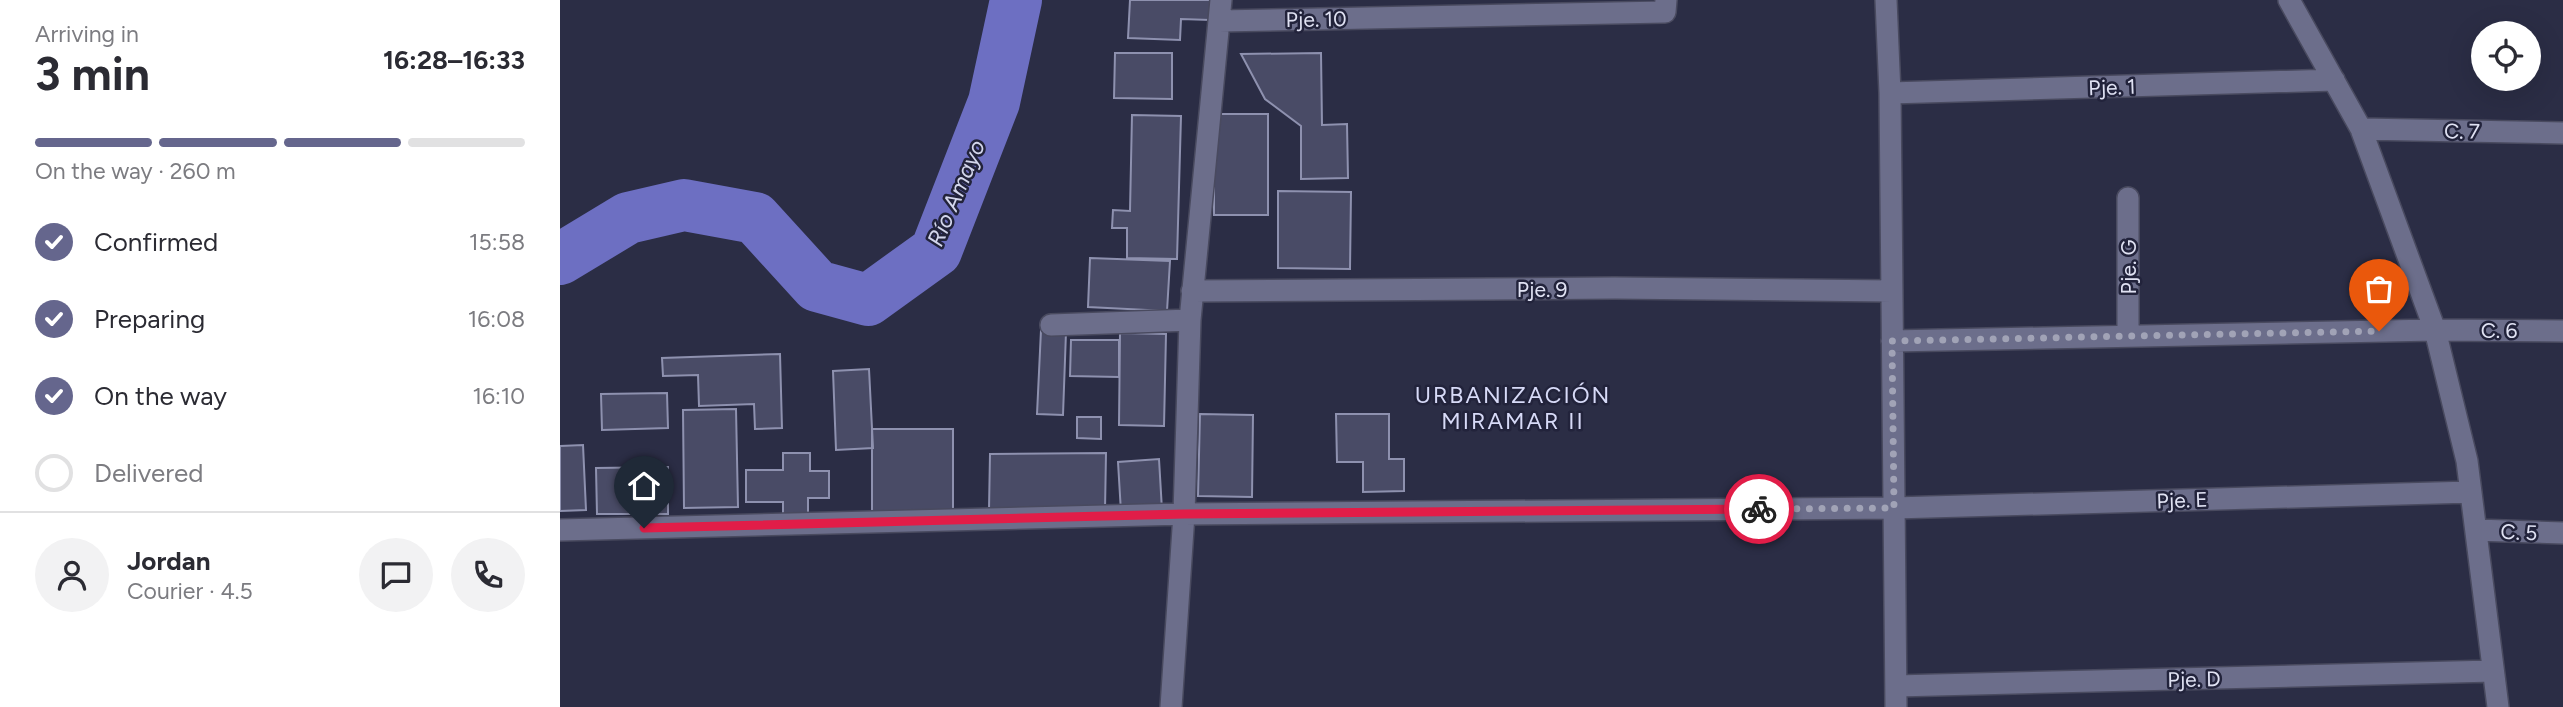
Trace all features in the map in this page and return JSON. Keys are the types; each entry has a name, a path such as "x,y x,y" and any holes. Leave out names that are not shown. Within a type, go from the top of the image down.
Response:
{"street":[{"path":"1886,0 1890,93 1896,697"},
{"path":"2288,0 2361,129 2435,330 2467,461 2498,707"},
{"name":"Pje. 10","path":"1220,10 1665,6"},
{"path":"1171,707 1184,514 1192,291 1220,10"},
{"name":"Pje. 1","path":"1890,93 2334,80"},
{"name":"C. 7","path":"2361,129 2563,133"},
{"name":"Pje. G","path":"2128,198 2129,336"},
{"name":"Pje. 9","path":"1192,291 1601,288 1892,291"},
{"path":"1051,325 1190,320"},
{"name":"C. 6","path":"1892,341 2435,330 2563,331"},
{"name":"Pje. E","path":"560,530 1184,514 1894,508 2471,492"},
{"name":"C. 5","path":"2476,530 2563,533"},
{"name":"Pje. D","path":"1896,697 2493,671"}],"building":[{"path":"1130,0 1211,0 1210,20 1181,19 1180,40 1128,38"},
{"path":"1115,53 1172,53 1172,99 1114,98"},
{"path":"1321,53 1322,125 1347,124 1348,178 1301,179 1301,126 1265,99 1241,54"},
{"path":"1214,114 1268,114 1268,215 1214,215"},
{"path":"1132,115 1181,116 1177,259 1127,258 1127,228 1112,228 1113,210 1130,211"},
{"path":"1278,191 1351,192 1350,269 1278,268"},
{"path":"1090,258 1170,261 1167,311 1088,307"},
{"path":"1041,330 1066,332 1063,415 1037,414"},
{"path":"1120,333 1166,334 1164,426 1119,425"},
{"path":"1071,340 1119,340 1119,377 1070,376"},
{"path":"780,354 782,428 755,429 754,404 699,406 698,375 663,376 662,358"},
{"path":"869,369 873,448 836,450 833,371"},
{"path":"667,393 668,428 602,430 601,394"},
{"path":"736,409 738,507 684,508 683,410"},
{"path":"1200,414 1253,415 1252,497 1198,496"},
{"path":"1336,414 1389,414 1389,459 1404,459 1404,491 1363,492 1363,462 1337,462"},
{"path":"1077,417 1101,417 1101,439 1077,438"},
{"path":"872,429 953,429 953,512 872,513"},
{"path":"583,445 586,510 560,511 560,446"},
{"path":"783,453 810,453 810,471 829,471 829,498 808,498 808,514 783,514 783,502 746,502 746,470 783,470"},
{"path":"1106,453 1105,510 989,510 990,454"},
{"path":"1159,459 1162,510 1121,512 1118,462"},
{"path":"668,467 668,514 597,514 596,468"}],"waterway":[{"name":"Río Amayo","path":"560,259 628,218 684,205 755,218 817,286 868,300 936,251 994,102 1016,0"}],"way so far":[{"path":"1759,509 1894,508 1892,341 2379,331"}],"district":[{"name":"URBANIZACIÓN MIRAMAR II","path":"1513,408"}],"route":[{"path":"644,528 1184,514 1759,509"}]}
